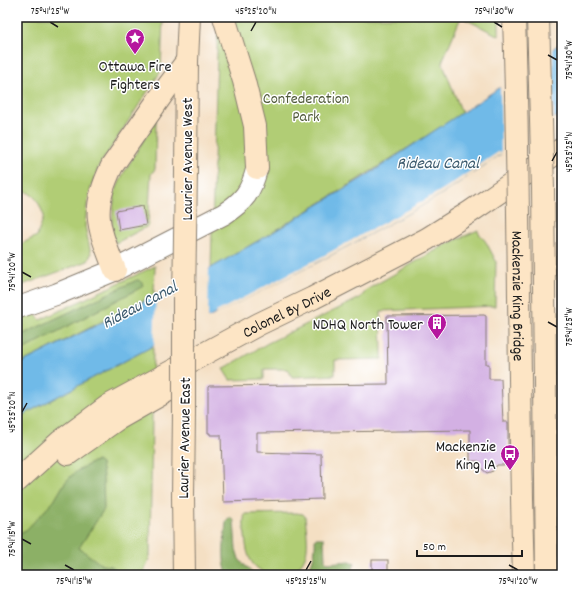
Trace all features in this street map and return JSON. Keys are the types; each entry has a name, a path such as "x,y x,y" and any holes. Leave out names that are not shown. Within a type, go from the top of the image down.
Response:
{"main road":[{"name":"Laurier Avenue West","path":"184,301 187,61 189,17"},
{"path":"224,17 244,81 255,126 257,168"},
{"name":"Mackenzie King Bridge","path":"514,17 519,249 520,459 524,575"},
{"name":"Mackenzie King Bridge","path":"538,17 543,189 548,575"},
{"path":"115,270 100,231 98,219 98,205 106,177 116,160 187,61"},
{"name":"Colonel By Drive","path":"17,481 61,440 108,406 259,324 427,239 470,212 562,149"},
{"name":"Colonel By Drive","path":"17,488 116,420 266,333 429,248 562,162"},
{"name":"Laurier Avenue East","path":"184,301 184,575"}],"street":[{"path":"17,308 58,294 115,270 224,214 235,207 250,190 254,182 257,168"}],"green space":[{"path":"17,17 163,17 161,71 99,166 91,187 85,226 91,254 88,261 17,287 17,246 37,236 44,216 40,205 35,198 17,188"},
{"name":"Confederation Park","path":"218,17 461,17 442,62 462,113 307,211 211,268"},
{"path":"461,17 499,17 499,36"},
{"path":"156,120 155,169 151,174 148,226 116,243 112,235 115,192 123,174"},
{"path":"478,230 496,261 495,306 381,311 382,359 335,360 335,375 292,377 288,369 264,369 264,379 230,380 223,369 268,343 360,298 368,289 447,244"},
{"path":"155,266 154,295 17,365 17,290 40,320"},
{"path":"137,280 141,281 143,285 140,288 17,353 17,337"},
{"path":"153,346 150,556 143,575 17,575 17,418"},
{"path":"97,461 101,464 103,476 104,509 79,548 102,565 111,566 124,575 17,575 17,534 26,530 54,501 70,477 77,471"},
{"path":"245,514 303,514 305,516 307,545 303,562 298,568 285,575 277,576 263,572 253,564 248,552 244,527"},
{"path":"229,518 232,518 234,521 236,549 239,559 254,575 229,575 226,570 224,542 226,522"},
{"path":"315,538 324,538 325,560 328,563 350,561 355,563 352,570 346,575 304,575 310,567 313,558"}],"water":[{"name":"Rideau Canal","path":"562,42 562,113 448,190 418,208 322,260 153,346 17,418 17,365 211,268 270,234 366,176 499,88"}],"pier":[{"path":"553,46 554,121 501,156 500,85"},
{"path":"500,151 501,154 448,190 418,208 322,260 217,314 216,312 416,205 445,188"},
{"path":"209,266 208,321 154,348 156,292"}],"building":[{"path":"143,206 146,225 119,230 116,211"},
{"path":"387,316 486,316 486,364 489,364 489,379 501,379 503,422 508,422 508,465 497,465 493,471 487,473 482,469 479,461 470,461 470,430 257,433 257,452 321,454 322,499 223,502 221,435 210,435 210,433 208,433 209,386 388,384"},
{"path":"372,560 388,560 388,575 372,575"}],"place":[{"name":"Ottawa Fire Fighters","path":"135,55"},
{"name":"NDHQ North Tower","path":"437,340"},
{"name":"Mackenzie King 1A","path":"510,471"}]}
